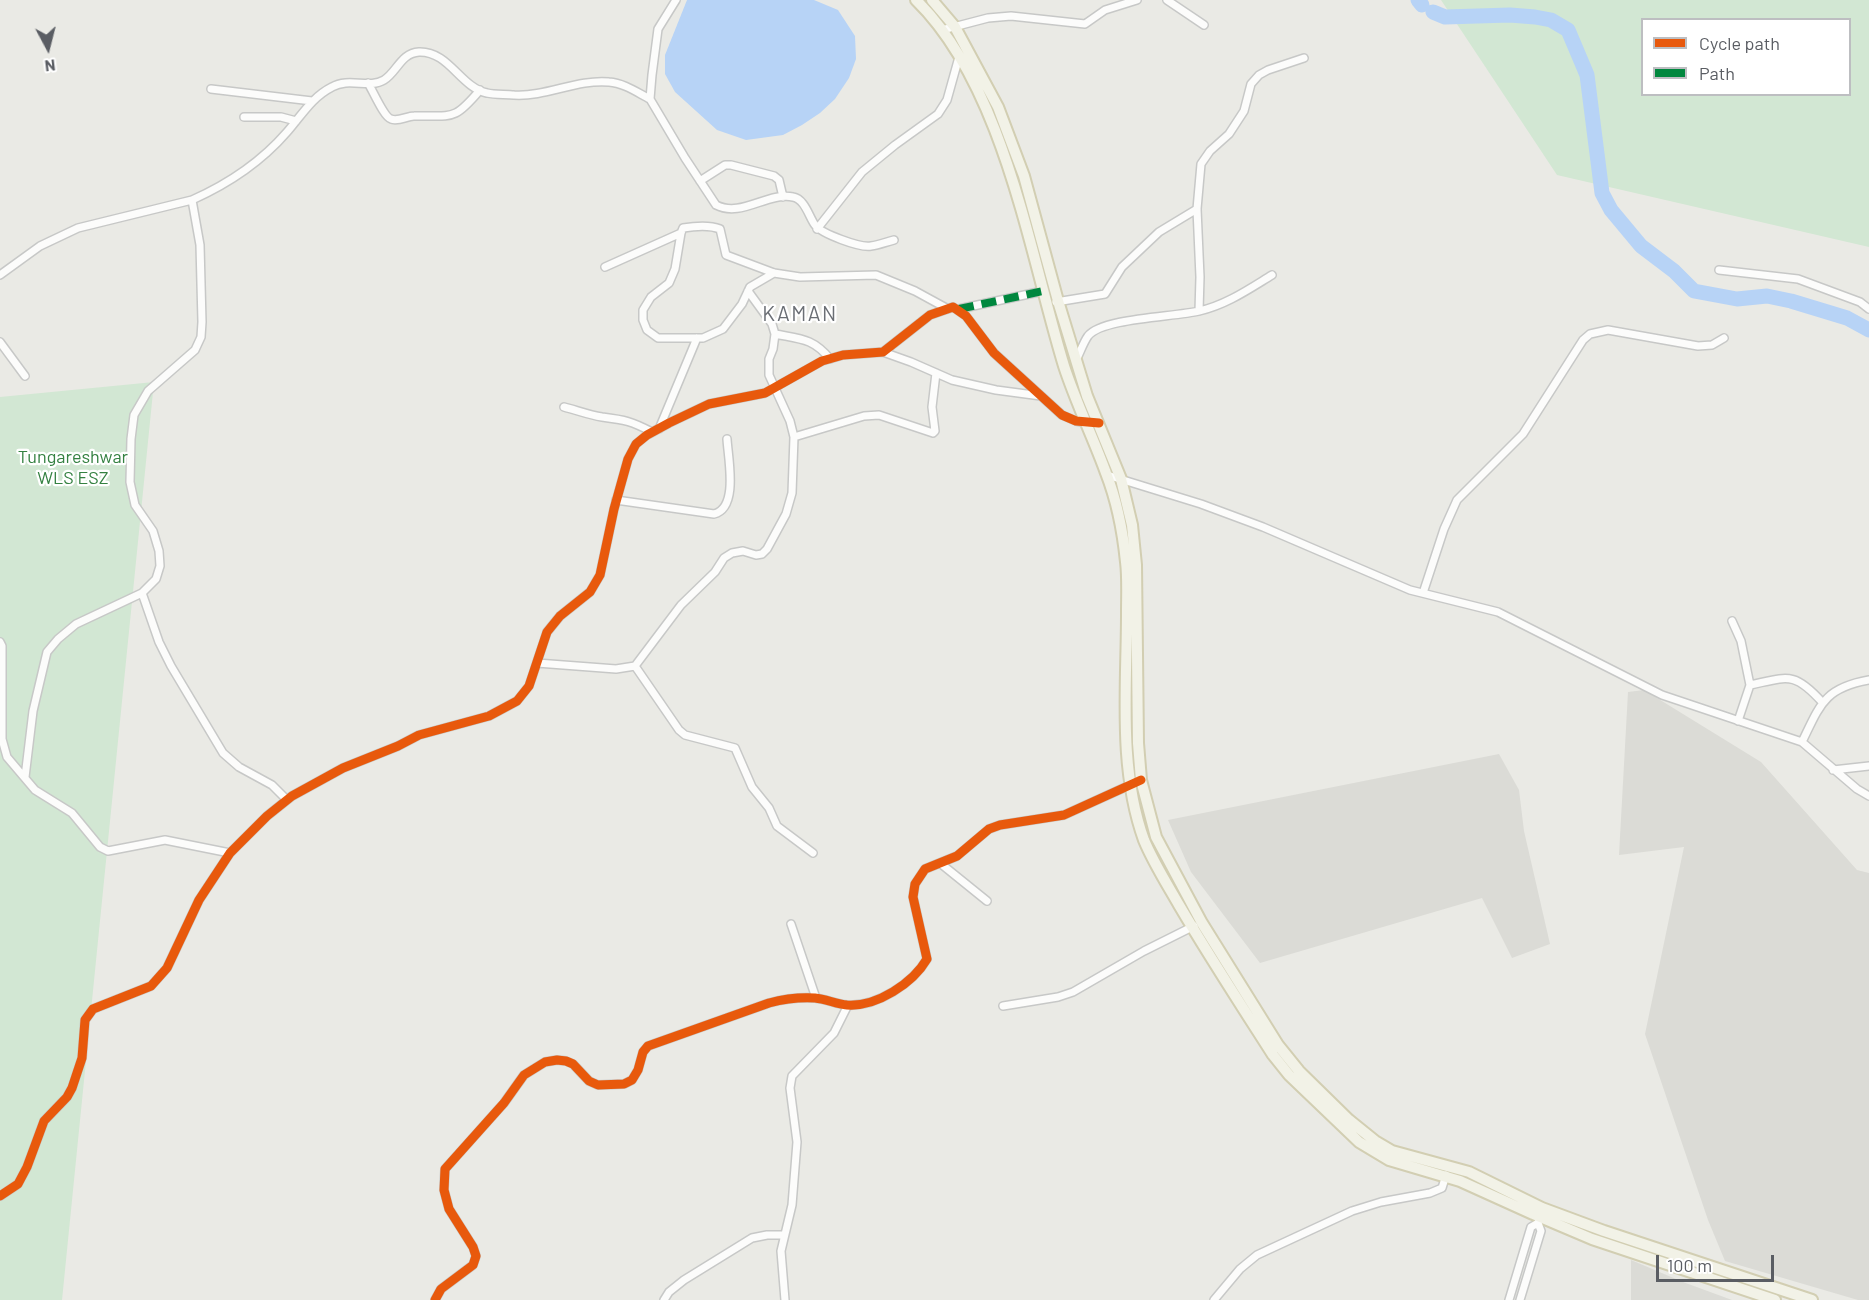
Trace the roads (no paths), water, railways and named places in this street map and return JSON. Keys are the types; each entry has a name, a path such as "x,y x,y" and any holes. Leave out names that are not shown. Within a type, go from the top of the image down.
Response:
{"main road":[{"path":"916,0 964,52 998,107 1020,165 1087,396 1121,479 1132,525 1136,565 1138,743 1136,782"},
{"path":"932,0 955,27 1003,153 1065,368 1107,475 1122,530 1127,566 1127,746 1136,782 1156,837 1197,925 1278,1046 1305,1077 1349,1120 1375,1141 1392,1151 1447,1171 1469,1172 1540,1216 1592,1239 1775,1300"},
{"path":"1540,1216 1604,1232 1812,1300"}],"street":[{"path":"650,99 658,29 676,0"},
{"path":"942,30 988,18 1011,16 1085,24 1105,10 1137,0"},
{"path":"1167,0 1204,25"},
{"path":"817,229 862,172 938,114 946,100 964,52"},
{"path":"0,275 40,246 78,228 192,200 208,193 256,163 312,101 332,86 348,81 379,82 387,78 404,58 412,53 431,53 443,59 471,85 486,93 525,95 583,84 609,82 624,86 650,99 700,181 716,204 721,207 754,205 774,198 794,197 802,202 817,229 859,246 871,246 894,240"},
{"path":"1199,311 1197,209 1201,164 1210,151 1229,134 1244,111 1251,84 1268,70 1304,58"},
{"path":"368,83 387,116 394,120 412,116 446,117 455,114 467,106 480,90"},
{"path":"211,89 312,101"},
{"path":"244,117 281,117 296,121"},
{"path":"700,181 725,165 731,165 774,176 779,180 783,197"},
{"path":"24,777 33,711 47,652 76,624 142,593 156,579 160,566 153,531 135,505 130,482 131,439 134,415 148,391 195,350 201,337 200,245 192,200"},
{"path":"1046,303 1105,294 1122,267 1159,232 1197,209"},
{"path":"774,273 750,287 742,304 723,329 703,338 658,338 647,330 643,320 644,310 651,297 669,283 675,269 681,233 683,228 688,227 714,227 720,230 726,255 774,273 800,277 876,276 893,281 948,309"},
{"path":"605,267 681,233"},
{"path":"1719,270 1798,279 1860,302 1869,309"},
{"path":"1076,360 1088,336 1098,328 1115,322 1199,311 1224,304 1272,275"},
{"path":"537,663 616,669 636,666 681,605 715,572 724,558 732,553 743,551 756,555 762,554 767,549 786,514 792,493 794,437 790,421 769,375 768,365 775,334 772,324 748,291"},
{"path":"883,352 930,315 948,309 958,309 1042,291"},
{"path":"958,309 994,352 1062,415 1076,421 1099,423"},
{"path":"1423,593 1444,529 1460,497 1523,434 1590,334 1608,330 1698,346 1712,345 1724,338"},
{"path":"775,334 814,343 821,347 830,359"},
{"path":"656,430 697,338"},
{"path":"0,342 25,376"},
{"path":"0,1196 18,1184 27,1167 44,1121 72,1088 82,1058 85,1020 93,1009 151,986 167,968 199,900 230,853 267,816 287,800 343,768 419,735 489,716 517,701 529,686 547,632 560,616 590,592 600,575 616,500 628,459 636,444 656,430 709,404 765,393 822,361 843,355 883,352 952,380 996,390 1041,396"},
{"path":"794,437 864,416 879,415 933,433 935,432 932,407 936,373"},
{"path":"564,407 603,417 614,417 656,430"},
{"path":"616,500 719,513 723,508 731,482 727,439"},
{"path":"1107,475 1201,504 1263,527 1410,590 1498,612 1662,696 1802,742 1833,770 1869,796"},
{"path":"142,593 159,642 171,666 223,753 239,767 272,785 287,800"},
{"path":"1732,621 1741,640 1750,685 1738,722"},
{"path":"0,642 2,646 2,739 7,757 35,790 72,813 100,847 108,851 165,840 230,853"},
{"path":"636,666 679,730 685,735 735,748 752,788 769,808 777,826 813,853"},
{"path":"1750,685 1781,679 1797,679 1807,685 1822,702"},
{"path":"1802,742 1822,702 1842,687 1869,680"},
{"path":"1833,770 1869,766"},
{"path":"435,1300 441,1289 473,1265 476,1256 473,1247 449,1209 444,1190 446,1169 504,1103 524,1075 545,1062 557,1060 573,1064 589,1081 598,1085 624,1084 632,1080 638,1070 643,1052 655,1043 769,1003 786,999 816,998 848,1005 881,998 904,985 919,972 927,958 913,897 915,884 925,869 957,856 989,829 1000,825 1064,815 1136,782"},
{"path":"940,863 987,901"},
{"path":"791,924 816,998"},
{"path":"1003,1006 1073,992 1144,951 1197,925"},
{"path":"785,1300 781,1251 792,1204 797,1142 790,1088 792,1076 801,1064 834,1033 848,1005"},
{"path":"1214,1300 1240,1269 1257,1256 1352,1211 1381,1202 1430,1193 1442,1188 1447,1171"},
{"path":"1509,1300 1531,1227 1540,1216"},
{"path":"1520,1300 1541,1231 1540,1216"},
{"path":"664,1300 669,1292 684,1280 752,1238 784,1235"}],"water":[{"path":"687,0 814,0 838,10 855,36 856,59 849,78 835,99 820,113 783,135 746,140 717,130 675,92 665,74 665,55"}],"waterway":[{"path":"1418,0 1422,5"},
{"path":"1433,12 1445,17 1510,15 1535,17 1551,20 1568,30 1587,75 1602,193 1611,210 1641,246 1674,271 1694,291 1737,299 1767,296 1791,301 1847,318 1869,330"}],"district":[{"name":"KAMAN","path":"800,314"}],"park label":[{"name":"Tungareshwar WLS ESZ","path":"73,467"}]}
